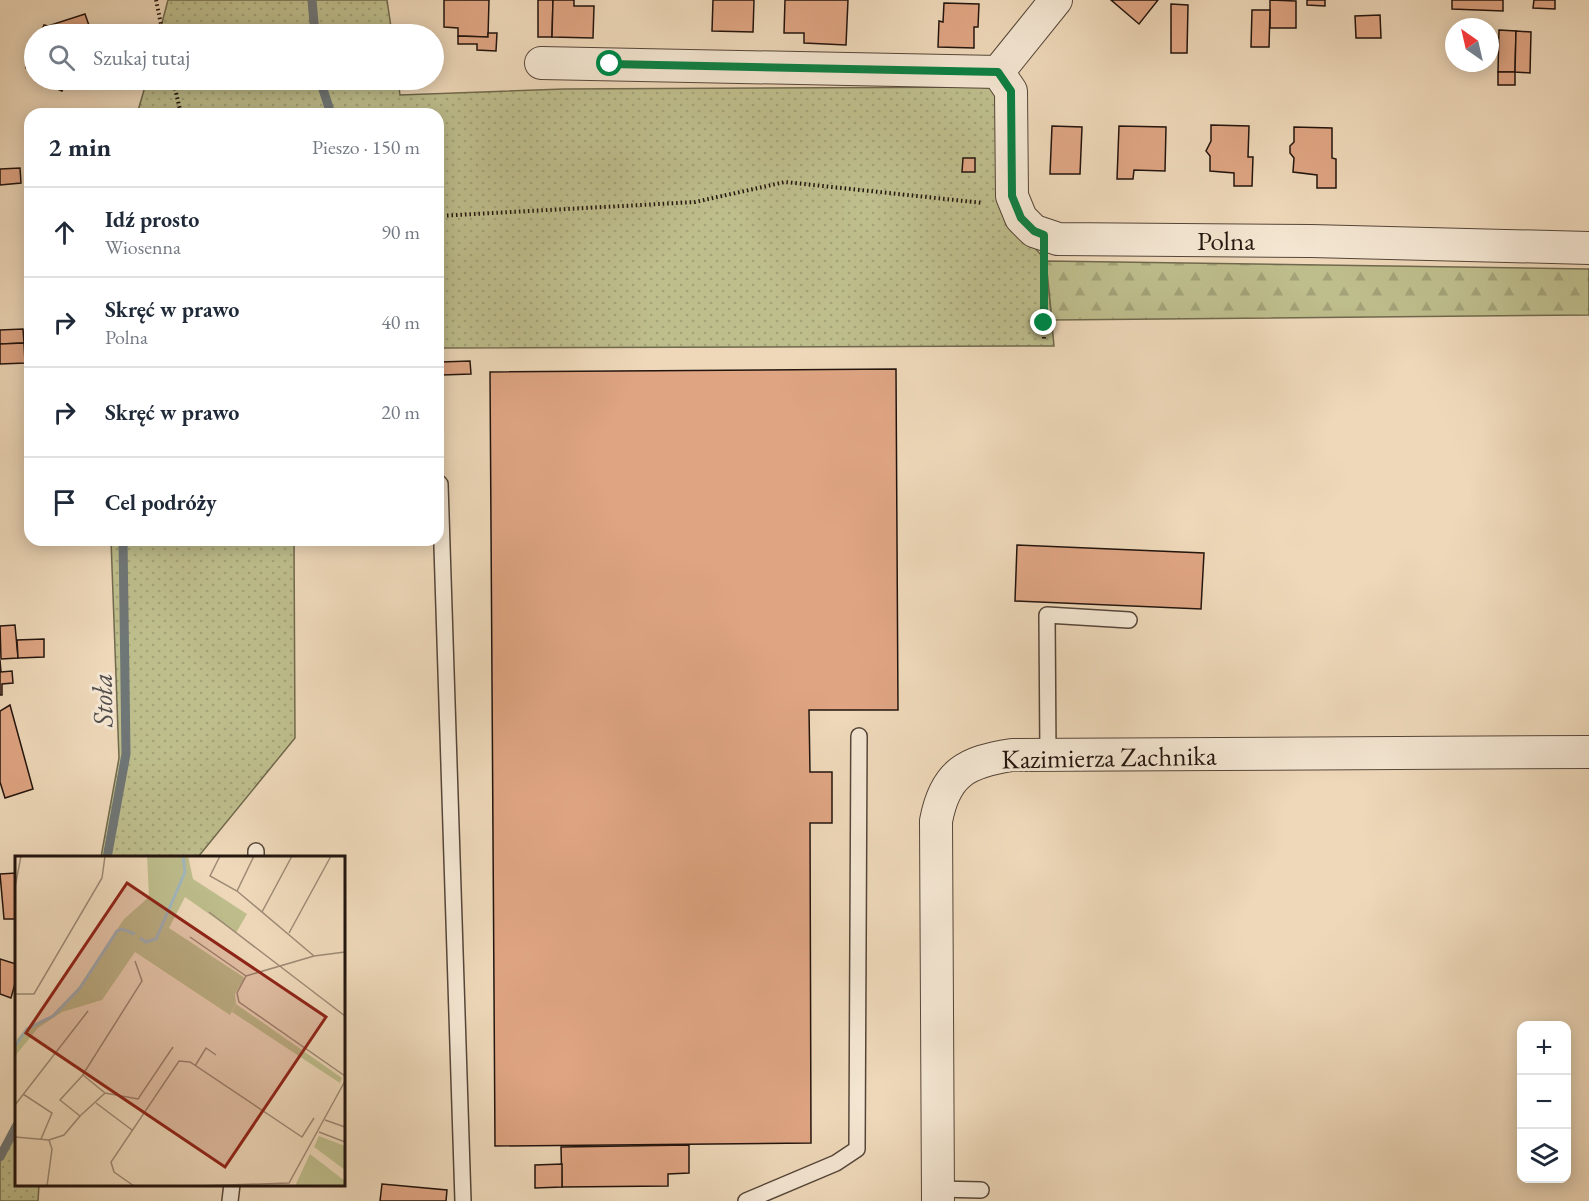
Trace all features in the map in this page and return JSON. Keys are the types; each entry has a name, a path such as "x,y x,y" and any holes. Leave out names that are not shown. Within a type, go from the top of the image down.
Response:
{"street":[{"path":"542,63 998,72 1056,0"},
{"name":"Polna","path":"998,72 1011,91 1012,196 1021,218 1034,231 1044,235 1070,240 1311,240 1589,248"},
{"name":"Kazimierza Zachnika","path":"938,1195 936,821 941,797 965,767 975,762 1012,755 1589,752"}],"lane":[{"path":"442,546 463,1201"},
{"path":"1048,756 1047,615 1129,620"},
{"path":"746,1201 836,1163 857,1149 859,736"},
{"path":"230,1201 232,1186"},
{"path":"938,1195 981,1190"}],"path":[{"path":"156,0 161,24"},
{"path":"176,90 180,108"},
{"path":"444,216 695,202 786,182 1017,207"},
{"path":"1044,235 1044,339"}],"green space":[{"path":"168,0 387,0 391,24 162,24"},
{"path":"1000,87 1004,211 1046,261 1054,346 444,348 444,108 139,108 144,90 399,90 400,95 564,89"},
{"path":"1046,261 1589,269 1589,315 1052,320"},
{"path":"111,546 294,546 295,738 199,856 101,856 119,758"},
{"path":"15,1121 15,1186 39,1186 38,1201 0,1201 0,1150"}],"building":[{"path":"444,0 489,0 488,37 458,36 458,28 444,27"},
{"path":"538,0 553,0 552,37 538,37"},
{"path":"553,0 574,0 574,6 594,6 593,38 552,37"},
{"path":"713,0 754,0 753,32 712,31"},
{"path":"785,0 848,0 846,45 804,43 804,33 784,33"},
{"path":"1111,0 1158,0 1139,24"},
{"path":"1270,0 1296,1 1296,28 1270,28"},
{"path":"1307,0 1325,0 1325,6 1307,5"},
{"path":"1452,0 1503,0 1503,11 1452,9"},
{"path":"1534,0 1555,0 1555,9 1533,8"},
{"path":"944,3 979,4 978,27 974,27 974,48 938,47 939,21 943,22"},
{"path":"1171,4 1188,5 1187,53 1171,53"},
{"path":"1252,10 1270,10 1269,47 1251,47"},
{"path":"85,14 88,24 54,24"},
{"path":"1380,15 1381,38 1356,38 1355,16"},
{"path":"1499,30 1516,31 1515,72 1499,72"},
{"path":"1516,31 1531,32 1530,73 1515,72"},
{"path":"488,33 497,33 496,51 477,50 477,44 458,44 458,36 488,37"},
{"path":"1498,72 1515,72 1515,85 1498,85"},
{"path":"1211,125 1249,126 1248,157 1253,157 1252,186 1234,186 1234,173 1210,171 1210,156 1206,151 1211,141"},
{"path":"1052,126 1082,127 1080,174 1050,174"},
{"path":"1119,126 1166,127 1165,171 1134,170 1133,179 1117,179"},
{"path":"1294,127 1332,128 1332,158 1336,159 1336,188 1317,188 1317,175 1293,172 1294,158 1290,153 1290,146 1294,142"},
{"path":"963,158 975,158 975,172 962,172"},
{"path":"20,168 21,183 0,185 0,169"},
{"path":"23,329 24,343 0,344 0,330"},
{"path":"24,343 24,363 0,364 0,344"},
{"path":"470,361 471,374 444,375 444,362"},
{"path":"896,369 898,710 809,710 810,772 832,772 832,823 810,823 811,1143 495,1146 490,372"},
{"path":"1017,545 1204,553 1201,609 1015,601"},
{"path":"15,625 18,658 1,659 0,626"},
{"path":"44,639 44,657 18,658 17,640"},
{"path":"0,660 1,672 12,671 13,683 2,684 2,695 0,695"},
{"path":"10,705 33,789 5,798 0,782 0,711"},
{"path":"15,873 15,919 4,919 0,874"},
{"path":"0,959 15,964 15,984 11,998 0,994"},
{"path":"689,1145 689,1173 668,1174 668,1186 562,1187 561,1147"},
{"path":"562,1164 562,1187 535,1188 535,1165"},
{"path":"382,1184 447,1190 446,1201 380,1201"}],"waterway":[{"name":"Stoła","path":"312,0 314,24"},
{"name":"Stoła","path":"323,90 329,108"},
{"name":"Stoła","path":"107,856 126,754 123,546"},
{"name":"Stoła","path":"0,1157 15,1129"}],"route":[{"path":"610,64 998,72 1011,91 1012,196 1021,218 1034,231 1044,235 1044,323"}]}
